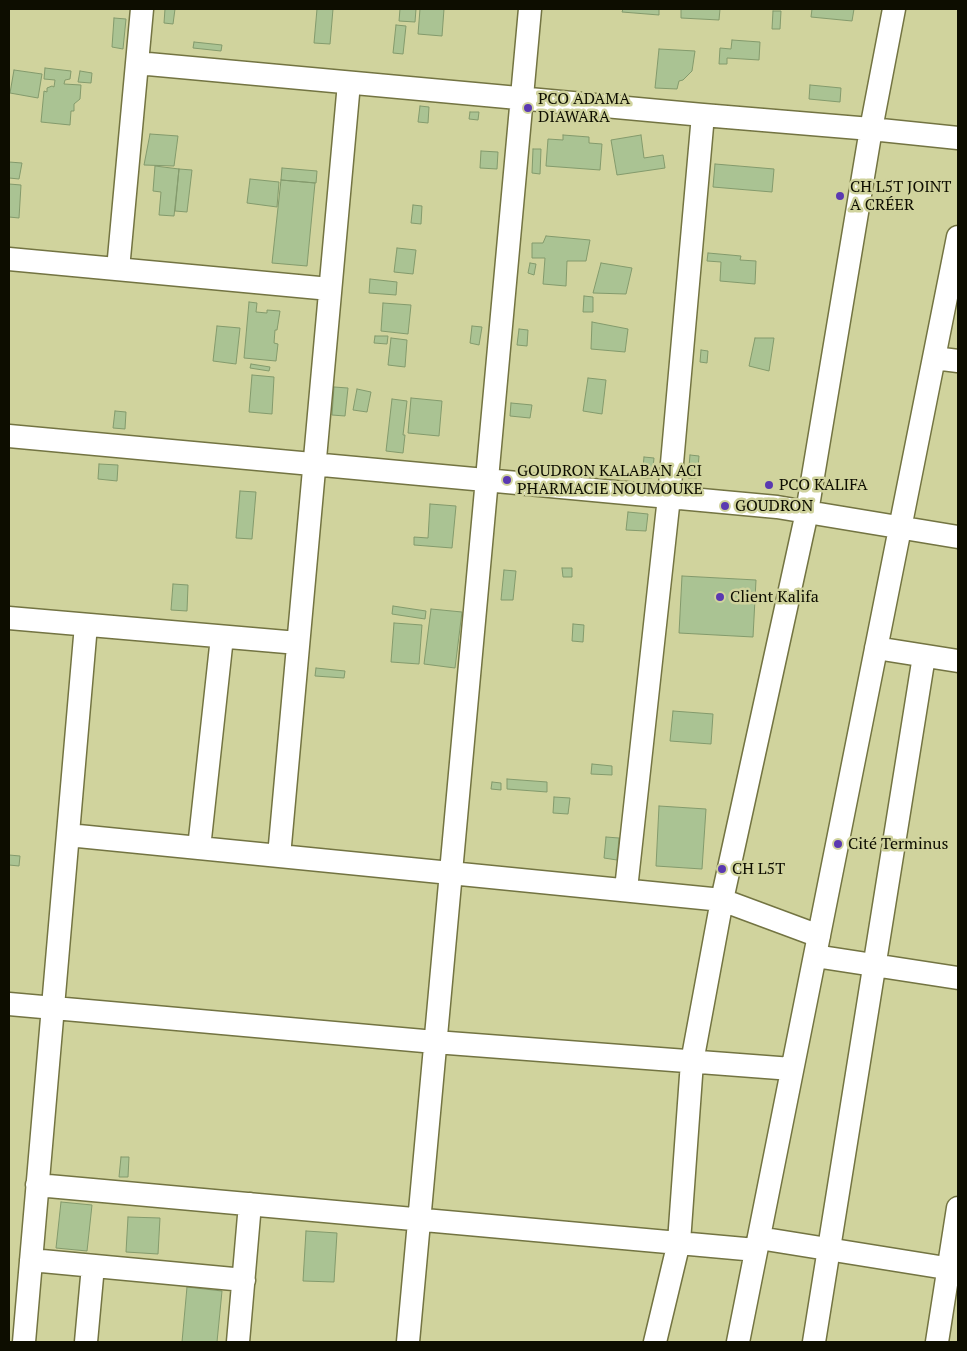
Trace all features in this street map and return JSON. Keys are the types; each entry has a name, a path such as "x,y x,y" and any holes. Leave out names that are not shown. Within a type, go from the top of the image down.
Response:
{"street":[{"path":"118,270 142,9"},
{"path":"408,1342 530,9"},
{"path":"655,1342 679,1242 692,1062 722,900 807,512 871,129 894,9"},
{"path":"137,63 958,138"},
{"path":"279,856 349,83"},
{"path":"626,890 668,497 703,115"},
{"path":"738,1342 958,237"},
{"path":"9,259 330,289"},
{"path":"934,358 958,361"},
{"path":"9,436 777,507 958,536"},
{"path":"9,618 298,643"},
{"path":"24,1342 86,625"},
{"path":"199,848 222,637"},
{"path":"876,648 958,661"},
{"path":"814,1342 924,656"},
{"path":"68,836 722,900 817,946 874,965 958,978"},
{"path":"9,1004 435,1042 792,1069"},
{"path":"37,1185 679,1242 757,1244 829,1250 954,1270"},
{"path":"238,1342 250,1204"},
{"path":"937,1342 954,1270 958,1208"},
{"path":"31,1260 244,1280"},
{"path":"86,1342 94,1266"}],"building":[{"path":"165,9 175,9 173,24 164,23"},
{"path":"317,9 333,9 330,44 314,43"},
{"path":"400,9 416,9 415,22 399,21"},
{"path":"420,9 444,9 442,36 418,34"},
{"path":"623,9 659,9 659,15 622,12"},
{"path":"681,9 720,9 719,20 681,18"},
{"path":"812,9 854,9 852,21 811,17"},
{"path":"773,11 781,11 780,29 772,29"},
{"path":"114,18 126,19 123,49 112,47"},
{"path":"396,25 406,26 403,54 393,53"},
{"path":"732,40 760,42 759,60 727,58 727,64 719,64 720,48 731,49"},
{"path":"194,42 222,45 221,51 193,48"},
{"path":"659,49 695,51 692,71 683,80 679,81 677,89 655,88"},
{"path":"45,68 71,71 70,79 65,80 64,84 81,85 80,99 74,104 74,111 71,111 70,125 41,122 44,91 47,92 47,88 54,87 55,80 44,79"},
{"path":"14,70 42,74 38,98 10,93"},
{"path":"80,71 92,73 91,83 78,82"},
{"path":"810,85 841,88 840,102 809,99"},
{"path":"420,106 429,107 428,123 418,122"},
{"path":"470,112 479,112 478,120 469,119"},
{"path":"150,134 178,136 174,166 144,165"},
{"path":"563,135 589,137 589,143 602,144 600,170 546,166 548,139 563,140"},
{"path":"641,135 644,158 663,155 665,168 617,175 611,140"},
{"path":"533,149 541,149 540,174 532,173"},
{"path":"481,151 498,152 497,169 480,168"},
{"path":"9,162 22,163 19,179 9,178"},
{"path":"715,164 774,169 772,192 713,187"},
{"path":"155,166 179,169 174,216 159,215 161,192 153,191"},
{"path":"282,168 317,171 316,183 281,180"},
{"path":"179,169 192,170 187,212 175,211"},
{"path":"250,179 279,182 277,207 247,203"},
{"path":"281,180 315,183 307,266 272,263"},
{"path":"9,184 21,185 19,218 9,217"},
{"path":"413,205 422,206 421,224 411,223"},
{"path":"546,236 590,240 586,261 567,261 566,286 543,284 545,258 532,258 532,243 543,243"},
{"path":"397,248 416,250 413,274 394,272"},
{"path":"708,253 741,256 740,260 756,261 755,284 720,281 721,262 707,261"},
{"path":"530,263 536,264 534,275 528,273"},
{"path":"601,263 632,268 626,294 593,293"},
{"path":"370,279 397,282 396,295 369,293"},
{"path":"584,296 593,297 593,312 583,312"},
{"path":"249,302 257,303 256,312 267,313 267,310 280,311 277,330 275,330 274,343 278,344 276,361 244,358"},
{"path":"383,303 411,305 408,334 381,331"},
{"path":"592,322 628,329 625,352 591,349"},
{"path":"217,326 240,328 236,364 213,361"},
{"path":"472,326 482,327 479,345 470,343"},
{"path":"519,329 528,330 527,346 517,345"},
{"path":"375,336 388,336 387,344 374,343"},
{"path":"391,338 407,340 405,367 388,365"},
{"path":"755,338 774,338 769,371 749,366"},
{"path":"701,350 708,351 707,363 700,362"},
{"path":"251,364 270,367 269,371 250,368"},
{"path":"252,375 274,377 272,414 249,412"},
{"path":"588,378 606,380 602,414 583,411"},
{"path":"334,387 348,388 345,416 332,415"},
{"path":"357,389 371,392 367,412 353,410"},
{"path":"411,398 442,401 439,436 408,433"},
{"path":"392,399 407,401 403,453 386,451"},
{"path":"511,403 532,405 530,418 510,416"},
{"path":"115,411 126,412 125,429 113,428"},
{"path":"690,455 699,456 697,478 688,478"},
{"path":"644,457 654,458 652,478 642,478"},
{"path":"99,464 118,465 117,481 98,479"},
{"path":"240,491 256,492 252,539 236,538"},
{"path":"430,504 456,506 452,548 414,545 414,537 428,538"},
{"path":"628,512 648,514 646,531 626,530"},
{"path":"562,568 572,568 572,577 563,577"},
{"path":"504,570 516,571 513,600 501,600"},
{"path":"682,576 756,580 753,637 679,633"},
{"path":"173,584 188,585 187,611 171,610"},
{"path":"393,606 426,611 425,619 392,614"},
{"path":"431,609 462,612 455,668 424,664"},
{"path":"394,623 422,625 419,664 391,662"},
{"path":"573,624 584,625 583,642 572,641"},
{"path":"316,668 345,671 344,678 315,676"},
{"path":"673,711 713,714 711,744 670,741"},
{"path":"592,764 612,766 612,775 591,774"},
{"path":"507,779 547,782 547,792 507,789"},
{"path":"492,782 501,783 501,790 491,789"},
{"path":"554,797 570,798 568,814 553,813"},
{"path":"659,806 706,809 702,869 656,866"},
{"path":"606,837 619,838 617,860 604,858"},
{"path":"9,855 20,856 19,866 9,865"},
{"path":"121,1157 129,1157 128,1177 119,1177"},
{"path":"61,1202 92,1205 87,1251 56,1248"},
{"path":"128,1217 160,1218 158,1254 126,1252"},
{"path":"306,1231 337,1233 334,1282 303,1281"},
{"path":"187,1287 222,1291 217,1342 182,1342"}],"place":[{"name":"PCO ADAMA DIAWARA","path":"528,108"},
{"name":"CH L5T JOINT A CRÉER","path":"840,196"},
{"name":"GOUDRON KALABAN ACI PHARMACIE NOUMOUKE","path":"507,480"},
{"name":"PCO KALIFA","path":"769,485"},
{"name":"GOUDRON","path":"725,506"},
{"name":"Client Kalifa","path":"720,597"},
{"name":"Cité Terminus","path":"838,844"},
{"name":"CH L5T","path":"722,869"}]}
